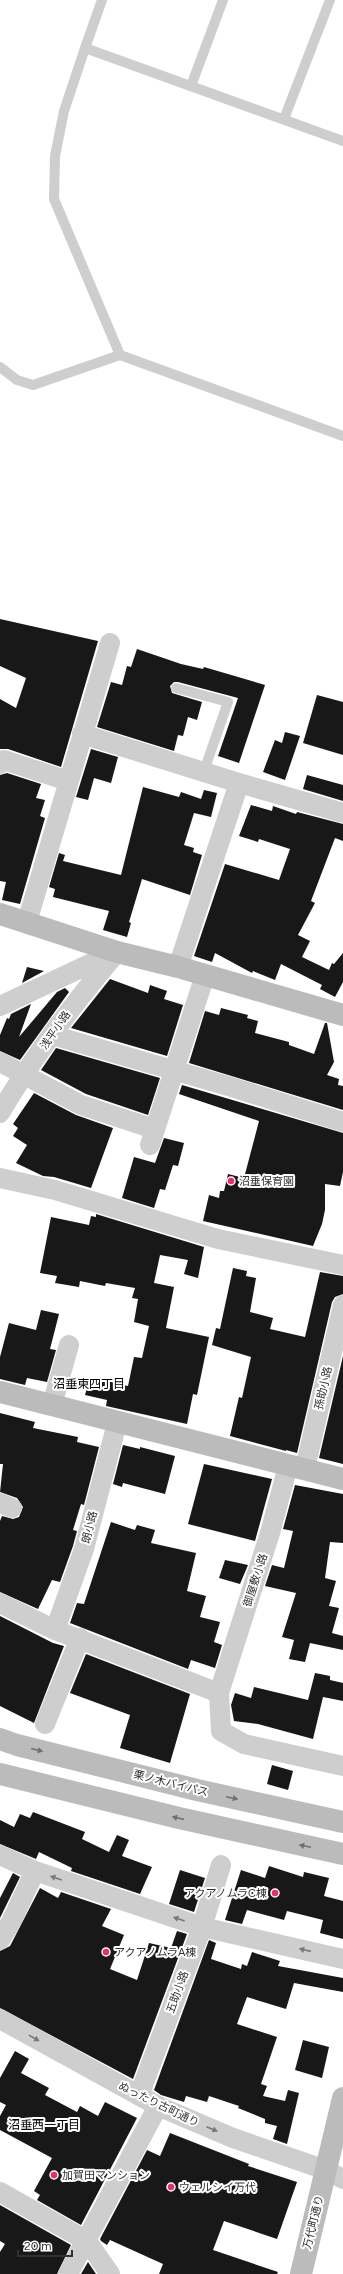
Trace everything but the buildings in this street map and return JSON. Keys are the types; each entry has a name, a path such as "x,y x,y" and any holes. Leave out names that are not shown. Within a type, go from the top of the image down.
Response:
{"street":[{"path":"27,922 110,643"},
{"path":"82,734 239,783 343,813"},
{"path":"0,764 4,760 68,781"},
{"path":"178,967 239,783"},
{"path":"0,914 117,952 178,967 343,1015"},
{"path":"0,1006 117,952"},
{"name":"浅平小路","path":"0,1113 22,1075 72,1006 117,952"},
{"path":"0,1062 80,1105 152,1137 205,975"},
{"path":"52,1035 228,1086 343,1122"},
{"path":"0,1178 55,1190 218,1239 343,1265"},
{"name":"孫助小路","path":"310,1470 306,1464 343,1305"},
{"path":"54,1405 54,1398 69,1345"},
{"path":"0,1392 54,1405 116,1423 288,1466 343,1478"},
{"name":"朗小路","path":"56,1630 84,1549 116,1423"},
{"name":"御屋敷小路","path":"219,1693 270,1533 288,1466"},
{"path":"0,1603 56,1630 219,1693 221,1731 244,1744 343,1766"},
{"path":"45,1724 80,1638"},
{"name":"栗ノ木バイパス","path":"0,1739 18,1745 197,1790 343,1822"},
{"path":"0,1774 179,1818 343,1854"},
{"path":"0,1855 35,1871 202,1927 343,1959"},
{"name":"五助小路","path":"139,2096 202,1927 222,1865"},
{"path":"0,1940 11,1922 35,1871"},
{"name":"ぬったり古町通り","path":"0,2019 158,2106 232,2138 334,2175"},
{"name":"万代町通り","path":"301,2274 334,2175 343,2098"},
{"path":"68,2274 158,2106"},
{"path":"0,2192 87,2241 110,2274"}],"lane":[{"path":"102,0 64,111 56,156 54,199 120,355"},
{"path":"191,86 223,0"},
{"path":"284,120 330,0"},
{"path":"85,48 343,141"},
{"path":"0,366 17,380 34,385 120,355 343,436"},
{"path":"176,688 228,702 204,771"}],"place":[{"name":"沼垂保育園","path":"231,1181"},
{"name":"アクアノムラC棟","path":"275,1893"},
{"name":"アクアノムラA棟","path":"106,1952"},
{"name":"加賀田マンション","path":"54,2175"},
{"name":"ウェルシイ万代","path":"171,2187"}],"district":[{"name":"沼垂東四丁目","path":"89,1384"},
{"name":"沼垂西一丁目","path":"44,2125"}]}
